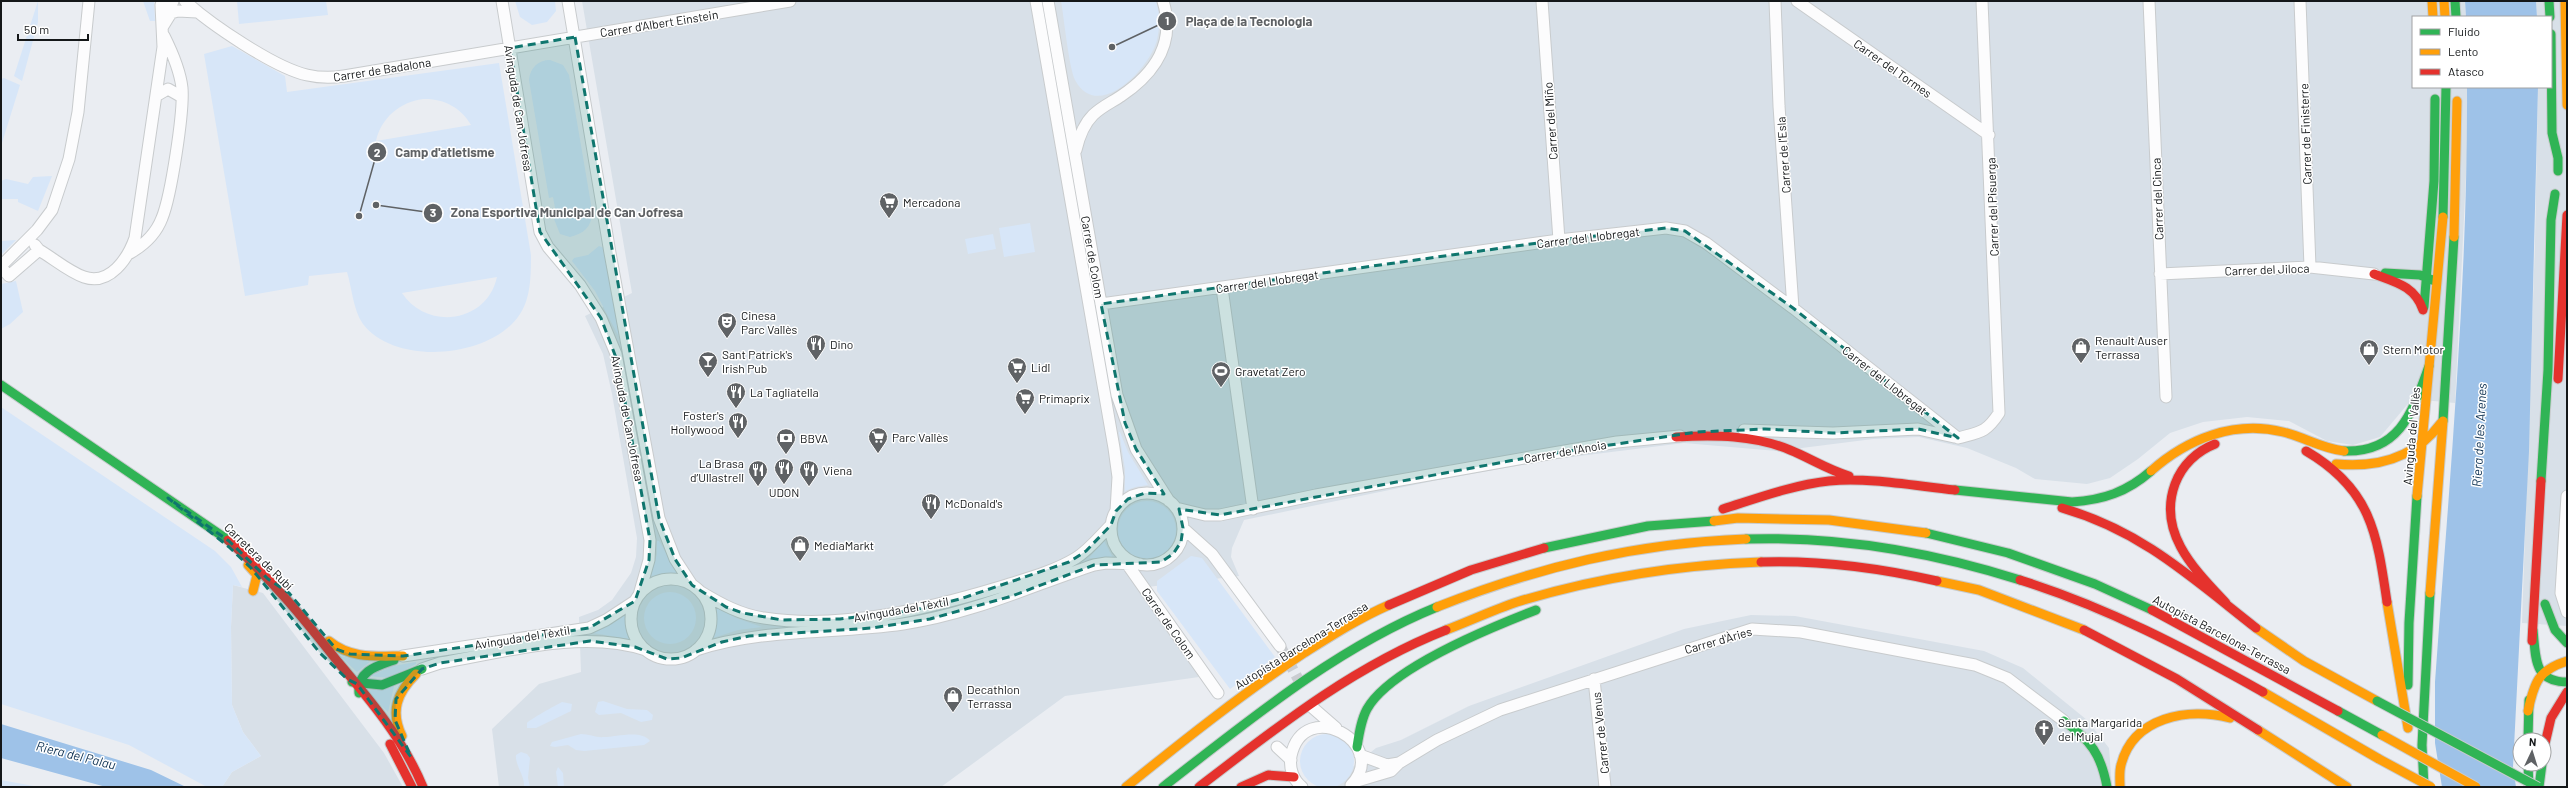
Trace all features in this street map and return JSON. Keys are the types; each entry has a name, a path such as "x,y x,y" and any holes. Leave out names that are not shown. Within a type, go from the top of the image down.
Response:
{"main road":[{"path":"2432,1 2433,16"},
{"path":"2444,1 2444,16"},
{"path":"2455,1 2456,16"},
{"path":"2549,1 2550,16"},
{"path":"2565,1 2567,105"},
{"path":"1678,521 1812,482 1883,483 2072,502 2095,501 2109,497 2144,478 2164,459 2183,446 2226,431 2266,429 2283,432 2328,449 2345,452 2372,448 2392,438 2405,425 2429,366 2424,313 2423,276 2434,181 2435,88"},
{"name":"Avinguda del Vallès","path":"2410,787 2408,728 2408,634 2422,447 2445,186 2446,88"},
{"path":"2528,732 2548,370 2551,220 2558,158 2552,133 2552,88"},
{"path":"2424,787 2422,745 2427,635 2456,192 2457,95"},
{"path":"2555,178 2567,166"},
{"path":"2555,194 2565,202"},
{"path":"2558,386 2567,215"},
{"path":"2374,274 2423,276 2437,283 2443,292 2448,317"},
{"path":"2374,274 2409,287 2418,295 2424,313"},
{"path":"2409,287 2423,276"},
{"path":"2560,352 2567,362"},
{"name":"Carretera de Rubí","path":"1,385 218,532 262,581 391,745 412,787"},
{"name":"Carretera de Rubí","path":"1,396 217,542 262,581 286,599 357,684 411,757 423,787"},
{"path":"2282,442 2297,447 2330,463 2368,465 2398,458 2422,447 2434,435 2441,423"},
{"path":"1676,436 1732,436 1770,442 1791,450 1834,472 1883,483"},
{"path":"2226,442 2200,452 2184,467 2172,490 2169,512 2180,549 2196,571 2226,603"},
{"path":"2330,463 2359,497 2375,534 2408,728"},
{"path":"2000,495 2069,510 2120,528 2162,555 2226,603 2264,634 2306,662 2539,787"},
{"name":"Autopista Barcelona-Terrassa","path":"1126,787 1221,711 1292,662 1385,607 1512,556 1618,530 1678,521 1758,517 1856,522 1942,536 2022,558 2093,583 2175,620 2476,787"},
{"path":"1163,787 1306,680 1364,643 1429,611 1520,576 1600,556 1656,546 1759,539 1850,544 1916,552 1978,567 2030,583 2087,604 2168,640 2431,787"},
{"path":"1199,787 1300,709 1330,689 1400,650 1474,617 1522,600 1622,574 1728,561 1819,562 1874,567 1927,577 1993,594 2071,624 2137,657 2230,711 2253,728 2347,787"},
{"path":"1571,597 1664,573 1819,562"},
{"path":"253,591 262,581 288,593 336,649 360,656 403,656"},
{"path":"2538,732 2546,600 2554,630 2567,644"},
{"path":"1359,751 1363,720 1370,703 1399,678 1454,646 1510,620 1544,607"},
{"path":"2533,630 2536,659 2541,674 2554,682 2567,682"},
{"path":"320,653 347,680 357,684 382,685 422,669"},
{"path":"357,684 370,669 403,656"},
{"path":"2528,711 2534,686 2541,674 2554,664 2567,661"},
{"path":"411,757 407,744 399,731 394,708 401,689 422,669"},
{"path":"357,684 364,710"},
{"path":"2547,732 2548,724 2557,703 2567,692"},
{"path":"2120,787 2121,765 2128,749 2145,729 2166,717 2196,711 2212,712 2253,728"},
{"path":"2064,720 2086,736 2097,749 2103,764 2107,787"},
{"path":"2528,772 2529,787"},
{"path":"2538,772 2539,787"},
{"path":"2539,787 2541,772"},
{"path":"1241,787 1268,775 1299,784"}],"street":[{"path":"39,250 9,276 1,267 29,239 52,210 69,159 78,112 89,1"},
{"path":"29,239 39,250 84,277 97,279 108,275 130,253 149,238 162,218 170,180 182,97 179,76 164,26 173,1"},
{"name":"Carrer de Badalona","path":"185,1 213,24 272,59 297,72 315,77 344,76 575,37"},
{"name":"Avinguda de Can Jofresa","path":"502,1 540,232 548,247 580,285 601,318 618,364 650,540 649,560 637,598"},
{"name":"Avinguda de Can Jofresa","path":"568,1 610,253 659,518 675,559 696,589"},
{"name":"Carrer d'Albert Einstein","path":"575,37 790,1"},
{"name":"Carrer de Colom","path":"1036,1 1114,448 1118,477 1116,511"},
{"name":"Carrer de Colom","path":"1048,1 1117,395 1125,423 1142,461 1173,505"},
{"name":"Carrer del Miño","path":"1542,1 1560,240"},
{"name":"Carrer de l'Esla","path":"1775,1 1779,106 1793,308"},
{"name":"Carrer del Tormes","path":"1797,1 1989,136"},
{"name":"Carrer del Pisuerga","path":"1958,438 1990,427 1999,413 1989,136 1982,1"},
{"name":"Carrer del Cinca","path":"2149,1 2166,397"},
{"name":"Carrer de Finisterre","path":"2300,1 2310,267"},
{"path":"130,253 135,238 156,96 164,26 162,2"},
{"path":"1075,152 1080,132 1094,114 1145,78 1157,62 1166,38 1165,4"},
{"path":"164,26 178,11 197,12"},
{"path":"156,96 168,89 182,97"},
{"name":"Carrer del Llobregat","path":"1101,304 1560,240 1666,228 1685,231 1706,243 1793,308 1958,438"},
{"name":"Carrer del Jiloca","path":"2160,274 2310,267 2374,274"},
{"path":"1222,288 1253,509"},
{"name":"Carrer de l'Anoia","path":"1173,505 1211,515 1253,509 1316,495 1617,442 1676,436 1714,430 1765,429 1833,433 1918,429 1958,438"},
{"path":"1183,528 1180,542 1173,554 1161,562 1133,567 1120,553 1112,535 1111,525 1116,511 1125,501 1136,495 1153,494 1173,505 1183,528 1212,554 1280,646"},
{"path":"2567,496 2561,593 2567,612"},
{"name":"Avinguda del Tèxtil","path":"696,589 726,607 763,618 808,621 890,614 960,599 1057,567 1080,555 1111,525"},
{"name":"Avinguda del Tèxtil","path":"696,650 749,636 872,628 930,620 1012,596 1099,564 1133,567"},
{"name":"Carrer de Colom","path":"1133,567 1218,693"},
{"path":"664,580 681,580 696,589 708,603 711,616 710,628 705,640 696,650 681,658 667,659 646,651 637,641 632,628 631,614 637,598 647,587 664,580"},
{"name":"Avinguda del Tèxtil","path":"403,656 589,628 606,620 637,598"},
{"name":"Carrer d'Àries","path":"1352,785 1391,771 1399,763 1437,740 1483,717 1594,679 1724,637 1752,630 1771,629 1801,632 1975,664 2007,678 2064,720"},
{"name":"Avinguda del Tèxtil","path":"422,669 440,663 572,642 610,643 646,651"},
{"name":"Carrer de Venus","path":"1594,679 1605,787"},
{"path":"1313,708 1336,728 1349,736 1359,751 1361,764 1352,785"},
{"path":"1291,760 1295,745 1305,733 1325,727 1336,728"},
{"path":"1277,747 1291,760 1299,784"},
{"path":"1359,751 1387,765 1399,763"}],"highlighted area":[{"path":"575,37 659,518 675,559 692,585 726,607 743,613 782,620 840,619 914,610 960,599 1069,562 1086,551 1111,525 1116,511 1128,499 1145,493 1164,494 1136,449 1125,423 1101,304 1559,240 1666,228 1685,231 1793,308 1958,438 1918,429 1833,433 1765,429 1697,432 1536,456 1220,515 1179,509 1183,528 1181,542 1173,554 1161,562 1094,565 1012,596 930,619 872,628 749,636 722,642 681,658 667,659 635,647 590,641 440,663 422,669 396,699 395,720 411,757 357,684 347,679 320,653 251,568 229,547 168,498 229,541 268,579 289,593 336,649 350,654 403,656 589,628 635,601 649,560 650,540 618,363 601,318 540,232 510,48"}],"shaded area":[{"path":"38,1 38,22 22,81 14,76"},
{"path":"143,1 154,1 155,21 150,21"},
{"path":"237,1 326,1 328,15 239,24"},
{"path":"515,1 555,1 556,11 547,22 532,25 520,17"},
{"path":"582,1 2465,1 2466,16 2412,16 2412,88 2467,88 2467,155 2455,403 2412,399 2380,437 2353,445 2327,441 2289,421 2247,417 2203,422 2170,433 2138,459 2110,478 2087,484 2035,479 2016,468 1967,448 1919,437 1873,439 1777,451 1684,443 1555,459 1433,481 1244,520 1232,548 1231,557 1239,576 1139,588 1199,677 1065,696 941,787 499,787 492,729 539,684 581,672 579,617 598,610 612,600 631,573 636,557 637,538 612,394 603,354 585,316 632,293"},
{"path":"1061,1 1156,1 1159,20 1157,40 1152,52 1144,64 1122,87 1109,94 1097,96 1085,92 1075,80 1069,54"},
{"path":"2536,1 2567,1 2567,626 2522,623 2535,242 2538,88 2552,88 2552,16 2537,16"},
{"path":"232,46 285,76 287,92 499,63 531,255 528,293 524,308 520,314 507,329 488,340 467,348 443,352 420,351 398,347 378,338 363,324 355,306 347,272 309,276 308,285 245,296 204,54","holes":["423,99 437,100 450,105 462,113 471,125 376,141 382,125 393,112 407,104","497,277 491,292 481,304 469,312 455,316 440,317 426,313 413,305 402,293"]},
{"path":"550,60 563,65 569,75 592,210 591,221 587,228 579,234 570,237 560,234 552,214 556,213 553,197 549,198 529,80 533,68 538,63"},
{"path":"4,78 20,85 1,146 1,79"},
{"path":"52,176 38,211 18,202 18,199 1,199 1,181 6,179 28,184 33,177"},
{"path":"1030,223 1035,252 1004,257 999,228"},
{"path":"993,234 996,249 968,254 965,239"},
{"path":"16,240 1,255 1,241"},
{"path":"599,246 604,248 619,337 595,291 572,261 574,258 588,255"},
{"path":"16,281 23,312 10,324 1,329 1,284"},
{"path":"1,407 215,551 231,567 242,587 233,585 231,627 232,705 243,732 261,756 232,772 222,787 207,787 129,745 1,704"},
{"path":"1119,432 1128,452 1148,485 1135,487 1125,491 1125,469"},
{"path":"1147,501 1163,506 1171,514 1176,530 1171,546 1163,554 1147,559 1131,554 1123,546 1118,530 1123,514 1131,506"},
{"path":"657,541 659,541 678,574 651,576 657,554"},
{"path":"1104,541 1113,558 1089,558"},
{"path":"1191,556 1202,558 1275,657 1230,689 1157,591 1157,581"},
{"path":"233,585 263,593 384,753 403,787 222,787 232,772 261,756 243,732 232,705 231,627"},
{"path":"665,592 675,592 689,599 696,613 696,623 689,637 675,644 665,644 655,640 648,633 644,623 644,613 648,603 655,596"},
{"path":"713,606 736,618 762,627 738,630 710,639 715,625"},
{"path":"626,614 629,639 593,633 594,631 612,624"},
{"path":"1751,615 1795,616 1984,651 2023,668 2087,720 2109,748 2112,787 1328,787 1376,748 1401,740 1469,706 1684,629"},
{"path":"340,656 370,662 357,672"},
{"path":"416,662 416,664 389,678 370,676 393,666"},
{"path":"394,686 388,712 366,691"},
{"path":"603,701 627,709 647,710 653,715 652,720 641,722 621,713 599,715 595,712 598,702"},
{"path":"562,702 572,704 571,711 536,728 527,728 527,723 529,721"},
{"path":"581,734 601,737 635,734 646,737 650,741 644,745 584,751 576,750 568,745 555,747 550,746 552,742"},
{"path":"1327,734 1337,736 1346,742 1352,751 1354,761 1352,771 1346,780 1337,786 1327,788 1317,786 1308,780 1302,771 1300,761 1302,751 1308,742 1317,736"},
{"path":"521,752 527,754 530,758 528,778 530,787 524,787 523,778 517,763 516,755"},
{"path":"558,767 563,773 564,787 558,787 556,772"},
{"path":"1,780 39,787 1,787"}],"water":[{"path":"2465,1 2536,1 2537,16 2466,16"},
{"name":"Riera de les Arenes","path":"2467,88 2538,88 2529,451 2515,732 2512,732 2512,772 2514,772 2516,787 2442,787 2435,743 2435,682 2457,385 2464,236"},
{"name":"Riera del Palau","path":"1,724 151,770 186,787 106,787 1,758"}],"tunnel":[{"path":"1280,646 1303,688"}],"traffic: fast":[{"path":"2455,1 2456,16"},
{"path":"2549,1 2550,16"},
{"path":"2443,217 2446,88"},
{"path":"2552,88 2552,133 2558,158 2558,171"},
{"path":"2424,307 2434,181 2435,99"},
{"path":"2541,481 2548,370 2551,220 2555,194"},
{"path":"2443,421 2454,237"},
{"path":"2385,273 2420,275 2435,281"},
{"path":"2344,451 2363,450 2379,445 2392,437 2402,426 2410,413 2429,366"},
{"path":"1,385 228,540"},
{"path":"1955,490 2072,502 2083,501 2104,497 2124,490 2151,471"},
{"path":"2408,685 2409,623 2417,496"},
{"path":"1544,548 1648,526 1714,521"},
{"path":"1926,533 2008,553 2095,584 2152,610"},
{"path":"1746,539 1816,540 1885,548 1953,561 2020,580"},
{"path":"2424,787 2422,745 2430,593"},
{"path":"2545,604 2555,630 2567,643"},
{"path":"1163,787 1260,712 1328,665 1364,643 1437,607"},
{"path":"1357,747 1359,732 1367,709 1379,694 1397,679 1419,664 1444,650 1536,610"},
{"path":"2533,630 2536,658 2542,673 2548,678 2556,681 2567,682"},
{"path":"359,693 361,679 369,670 394,660"},
{"path":"352,682 382,685 422,669"},
{"path":"2528,732 2529,700"},
{"path":"2377,701 2538,787"},
{"path":"2338,711 2382,735"},
{"path":"2064,721 2081,735 2093,749 2102,766 2107,787"},
{"path":"2528,772 2529,787"},
{"path":"2539,787 2541,772"}],"traffic: slow":[{"path":"2432,1 2433,16"},
{"path":"2444,1 2445,16"},
{"path":"2565,1 2567,105"},
{"path":"2454,237 2457,101"},
{"path":"2417,496 2443,217"},
{"path":"2430,593 2443,421"},
{"path":"2336,464 2366,464 2394,458 2420,445 2441,423"},
{"path":"2151,471 2165,460 2196,441 2212,435 2247,429 2265,429 2283,432 2329,448 2344,451"},
{"path":"1714,521 1738,518 1829,520 1926,533"},
{"path":"1437,607 1512,580 1588,560 1666,546 1705,541 1746,539"},
{"path":"1446,630 1517,602 1608,579 1668,569 1761,562"},
{"path":"248,565 257,575 253,591"},
{"path":"1937,581 1979,590 2084,630"},
{"path":"2387,602 2408,728"},
{"path":"1126,787 1214,718 1304,653 1345,628 1389,605"},
{"path":"2256,628 2304,661 2377,701"},
{"path":"329,641 337,647 355,654 374,656 403,656"},
{"path":"2528,711 2535,685 2543,673 2567,661"},
{"path":"402,736 396,718 397,703 404,688 416,674"},
{"path":"2263,692 2379,759"},
{"path":"2120,787 2120,768 2127,749 2137,736 2150,726 2164,719 2180,715 2214,715 2230,718"},
{"path":"2258,730 2347,787"},
{"path":"2382,735 2476,787"},
{"path":"2379,759 2431,787"}],"traffic: jam":[{"path":"2558,379 2567,215"},
{"path":"2374,274 2410,290 2415,295 2423,310"},
{"path":"1676,437 1720,436 1762,441 1790,450 1834,471 1849,476"},
{"path":"2215,444 2196,455 2186,465 2178,477 2171,502 2171,519 2175,534 2182,550 2191,564 2226,603"},
{"path":"2306,451 2328,466 2345,481 2358,497 2374,534 2387,602"},
{"path":"1723,509 1762,496 1829,481 1860,480 1892,482 1955,490"},
{"path":"2532,641 2541,481"},
{"path":"2062,508 2117,529 2142,543 2188,574 2256,628"},
{"path":"228,540 258,568 286,598 374,706 406,753 423,787"},
{"path":"1389,605 1471,570 1544,548"},
{"path":"1761,562 1806,562 1850,566 1894,572 1937,581"},
{"path":"2020,580 2083,603 2175,644 2263,692"},
{"path":"2152,610 2338,711"},
{"path":"1199,787 1287,720 1348,680 1380,661 1446,630"},
{"path":"2084,630 2177,679 2258,730"},
{"path":"2548,732 2551,718 2567,692"},
{"path":"390,744 412,787"},
{"path":"1241,787 1268,775 1294,777"}],"place":[{"name":"Plaça de la Tecnologia","path":"1112,47"},
{"name":"Zona Esportiva Municipal de Can Jofresa","path":"376,205"},
{"name":"Camp d'atletisme","path":"359,216"},
{"name":"Mercadona","path":"889,219"},
{"name":"Cinesa Parc Vallès","path":"727,339"},
{"name":"Dino","path":"816,361"},
{"name":"Renault Auser Terrassa","path":"2081,364"},
{"name":"Stern Motor","path":"2369,366"},
{"name":"Sant Patrick's Irish Pub","path":"708,378"},
{"name":"Lidl","path":"1017,384"},
{"name":"Gravetat Zero","path":"1221,388"},
{"name":"La Tagliatella","path":"736,409"},
{"name":"Primaprix","path":"1025,415"},
{"name":"Foster's Hollywood","path":"738,439"},
{"name":"Parc Vallès","path":"878,454"},
{"name":"BBVA","path":"786,455"},
{"name":"UDON","path":"784,485"},
{"name":"La Brasa d’Ullastrell","path":"758,487"},
{"name":"Viena","path":"809,487"},
{"name":"McDonald's","path":"931,520"},
{"name":"MediaMarkt","path":"800,562"},
{"name":"Decathlon Terrassa","path":"953,713"},
{"name":"Santa Margarida del Mujal","path":"2044,746"}]}
